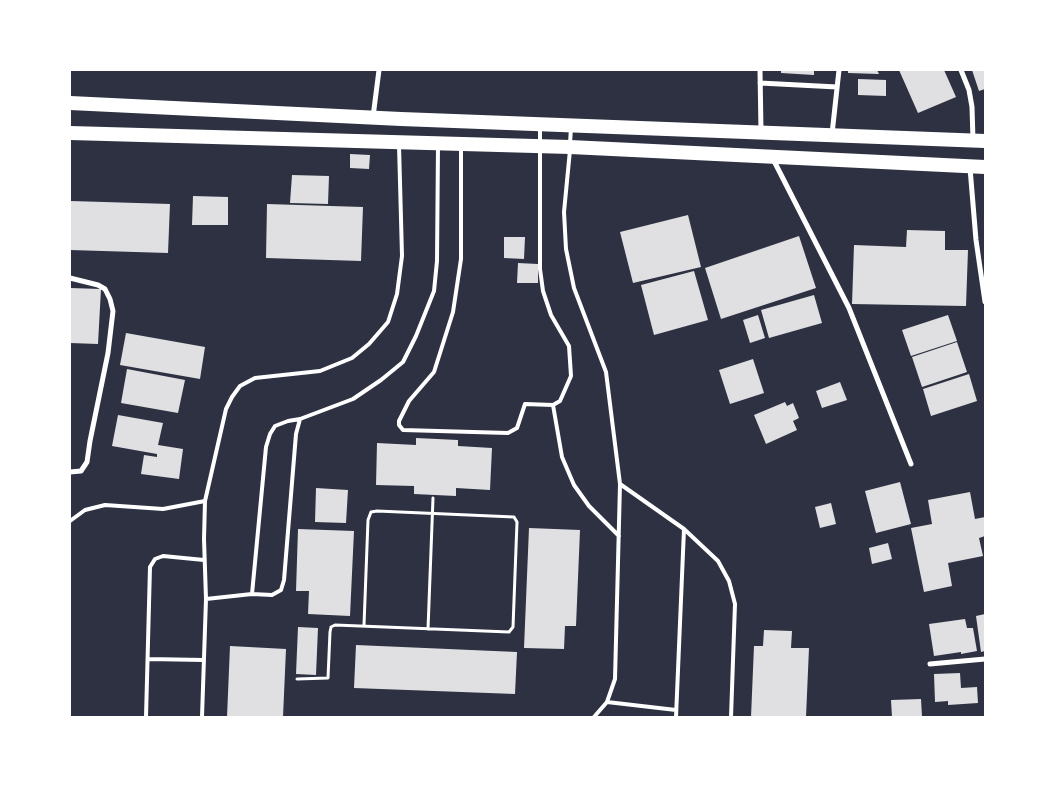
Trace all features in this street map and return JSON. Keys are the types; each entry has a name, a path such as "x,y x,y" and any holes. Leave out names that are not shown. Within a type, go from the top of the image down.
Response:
{"highway":[{"path":"70,103 372,118 979,141"},
{"path":"399,141 401,119"},
{"path":"438,144 439,120"},
{"path":"460,144 463,120"},
{"path":"70,133 570,147 985,167"}],"street":[{"path":"372,118 379,70"},
{"path":"760,70 760,132"},
{"path":"832,135 838,70"},
{"path":"962,70 970,90 979,141"},
{"path":"760,83 837,87"},
{"path":"772,157 849,308 911,464"},
{"path":"970,166 976,240 985,302"},
{"path":"70,278 98,285 105,290 113,311 108,352 87,462 81,471 70,472"},
{"path":"930,664 985,659"}],"lane":[{"path":"460,144 461,260 453,312 434,372 409,401 399,421 399,425 403,430 508,433 517,428 525,404 553,405 560,401 563,398 571,376 569,346 551,315 543,291 540,269 539,146 541,124"},
{"path":"571,125 564,212 566,249 574,288 606,372 620,484 615,679 607,702 594,717"},
{"path":"202,717 206,599 204,560 205,500 226,409 240,386 255,378 320,371 352,358 370,344 388,322 397,294 402,256 399,141"},
{"path":"252,594 266,448 270,434 275,426 288,420 300,419 353,399 403,362 434,292 437,261 438,144"},
{"path":"553,405 562,457 574,485 588,506 619,536"},
{"path":"206,599 252,594 272,595 283,586 296,434 300,419"},
{"path":"620,484 684,529 718,562 729,582 735,604 731,717"},
{"path":"70,521 85,510 105,505 163,509 205,500"},
{"path":"676,717 684,529"},
{"path":"146,717 150,568 152,563 163,556 204,560"},
{"path":"148,659 204,660"},
{"path":"607,702 676,710"}],"path":[{"path":"428,629 433,498"},
{"path":"296,679 328,678 331,627 335,625 509,632 513,627 517,522 514,517 371,512 368,520 364,626"}],"building":[{"path":"781,70 814,70 814,75 781,73"},
{"path":"848,70 877,70 879,74 848,73"},
{"path":"899,70 944,70 956,97 918,113"},
{"path":"972,70 985,70 985,89 979,91"},
{"path":"858,79 886,80 886,96 858,95"},
{"path":"350,154 370,155 369,169 350,168"},
{"path":"292,175 329,176 328,204 290,203"},
{"path":"193,196 228,197 228,225 192,225"},
{"path":"71,201 170,204 168,253 70,250"},
{"path":"267,204 363,207 361,261 266,258"},
{"path":"688,215 701,267 633,283 620,232"},
{"path":"907,230 945,231 945,250 968,250 966,306 852,304 854,245 906,247"},
{"path":"799,236 816,288 721,319 705,268"},
{"path":"504,237 525,237 524,259 504,258"},
{"path":"518,263 538,264 538,283 517,283"},
{"path":"694,271 708,320 654,335 641,285"},
{"path":"70,288 101,289 98,344 70,343"},
{"path":"814,295 822,323 769,338 761,310"},
{"path":"758,315 765,338 750,343 743,320"},
{"path":"948,315 957,341 911,356 902,330"},
{"path":"126,333 205,347 200,379 120,365"},
{"path":"957,342 967,372 922,387 912,357"},
{"path":"753,359 764,393 730,404 719,370"},
{"path":"127,369 185,380 178,413 121,403"},
{"path":"969,374 977,401 931,416 923,389"},
{"path":"840,382 847,400 822,408 816,391"},
{"path":"785,402 787,406 793,403 799,418 793,421 797,430 766,444 754,415"},
{"path":"118,415 163,423 158,445 183,449 179,479 141,474 144,455 157,457 157,454 112,446"},
{"path":"416,438 458,440 458,446 492,448 490,490 456,488 456,496 414,494 414,486 376,485 377,443 416,445"},
{"path":"900,482 911,524 876,533 865,491"},
{"path":"316,488 348,490 346,523 315,522"},
{"path":"970,492 975,519 985,517 985,536 979,538 983,556 948,563 952,586 924,592 911,528 932,524 928,500"},
{"path":"831,503 836,524 820,528 815,507"},
{"path":"529,528 580,530 576,626 565,626 564,649 524,648"},
{"path":"298,529 354,531 350,616 308,614 309,591 296,591"},
{"path":"888,543 892,559 872,564 869,548"},
{"path":"985,614 985,651 981,652 976,616"},
{"path":"965,619 967,628 973,628 977,651 934,656 929,624"},
{"path":"298,627 318,628 316,675 296,674"},
{"path":"764,630 792,631 791,648 809,648 806,717 751,717 754,646 763,646"},
{"path":"356,645 517,652 515,694 354,688"},
{"path":"230,646 286,649 283,717 227,717"},
{"path":"960,673 961,688 977,687 978,703 948,705 948,701 935,702 934,674"},
{"path":"921,699 922,717 892,717 891,700"}]}
